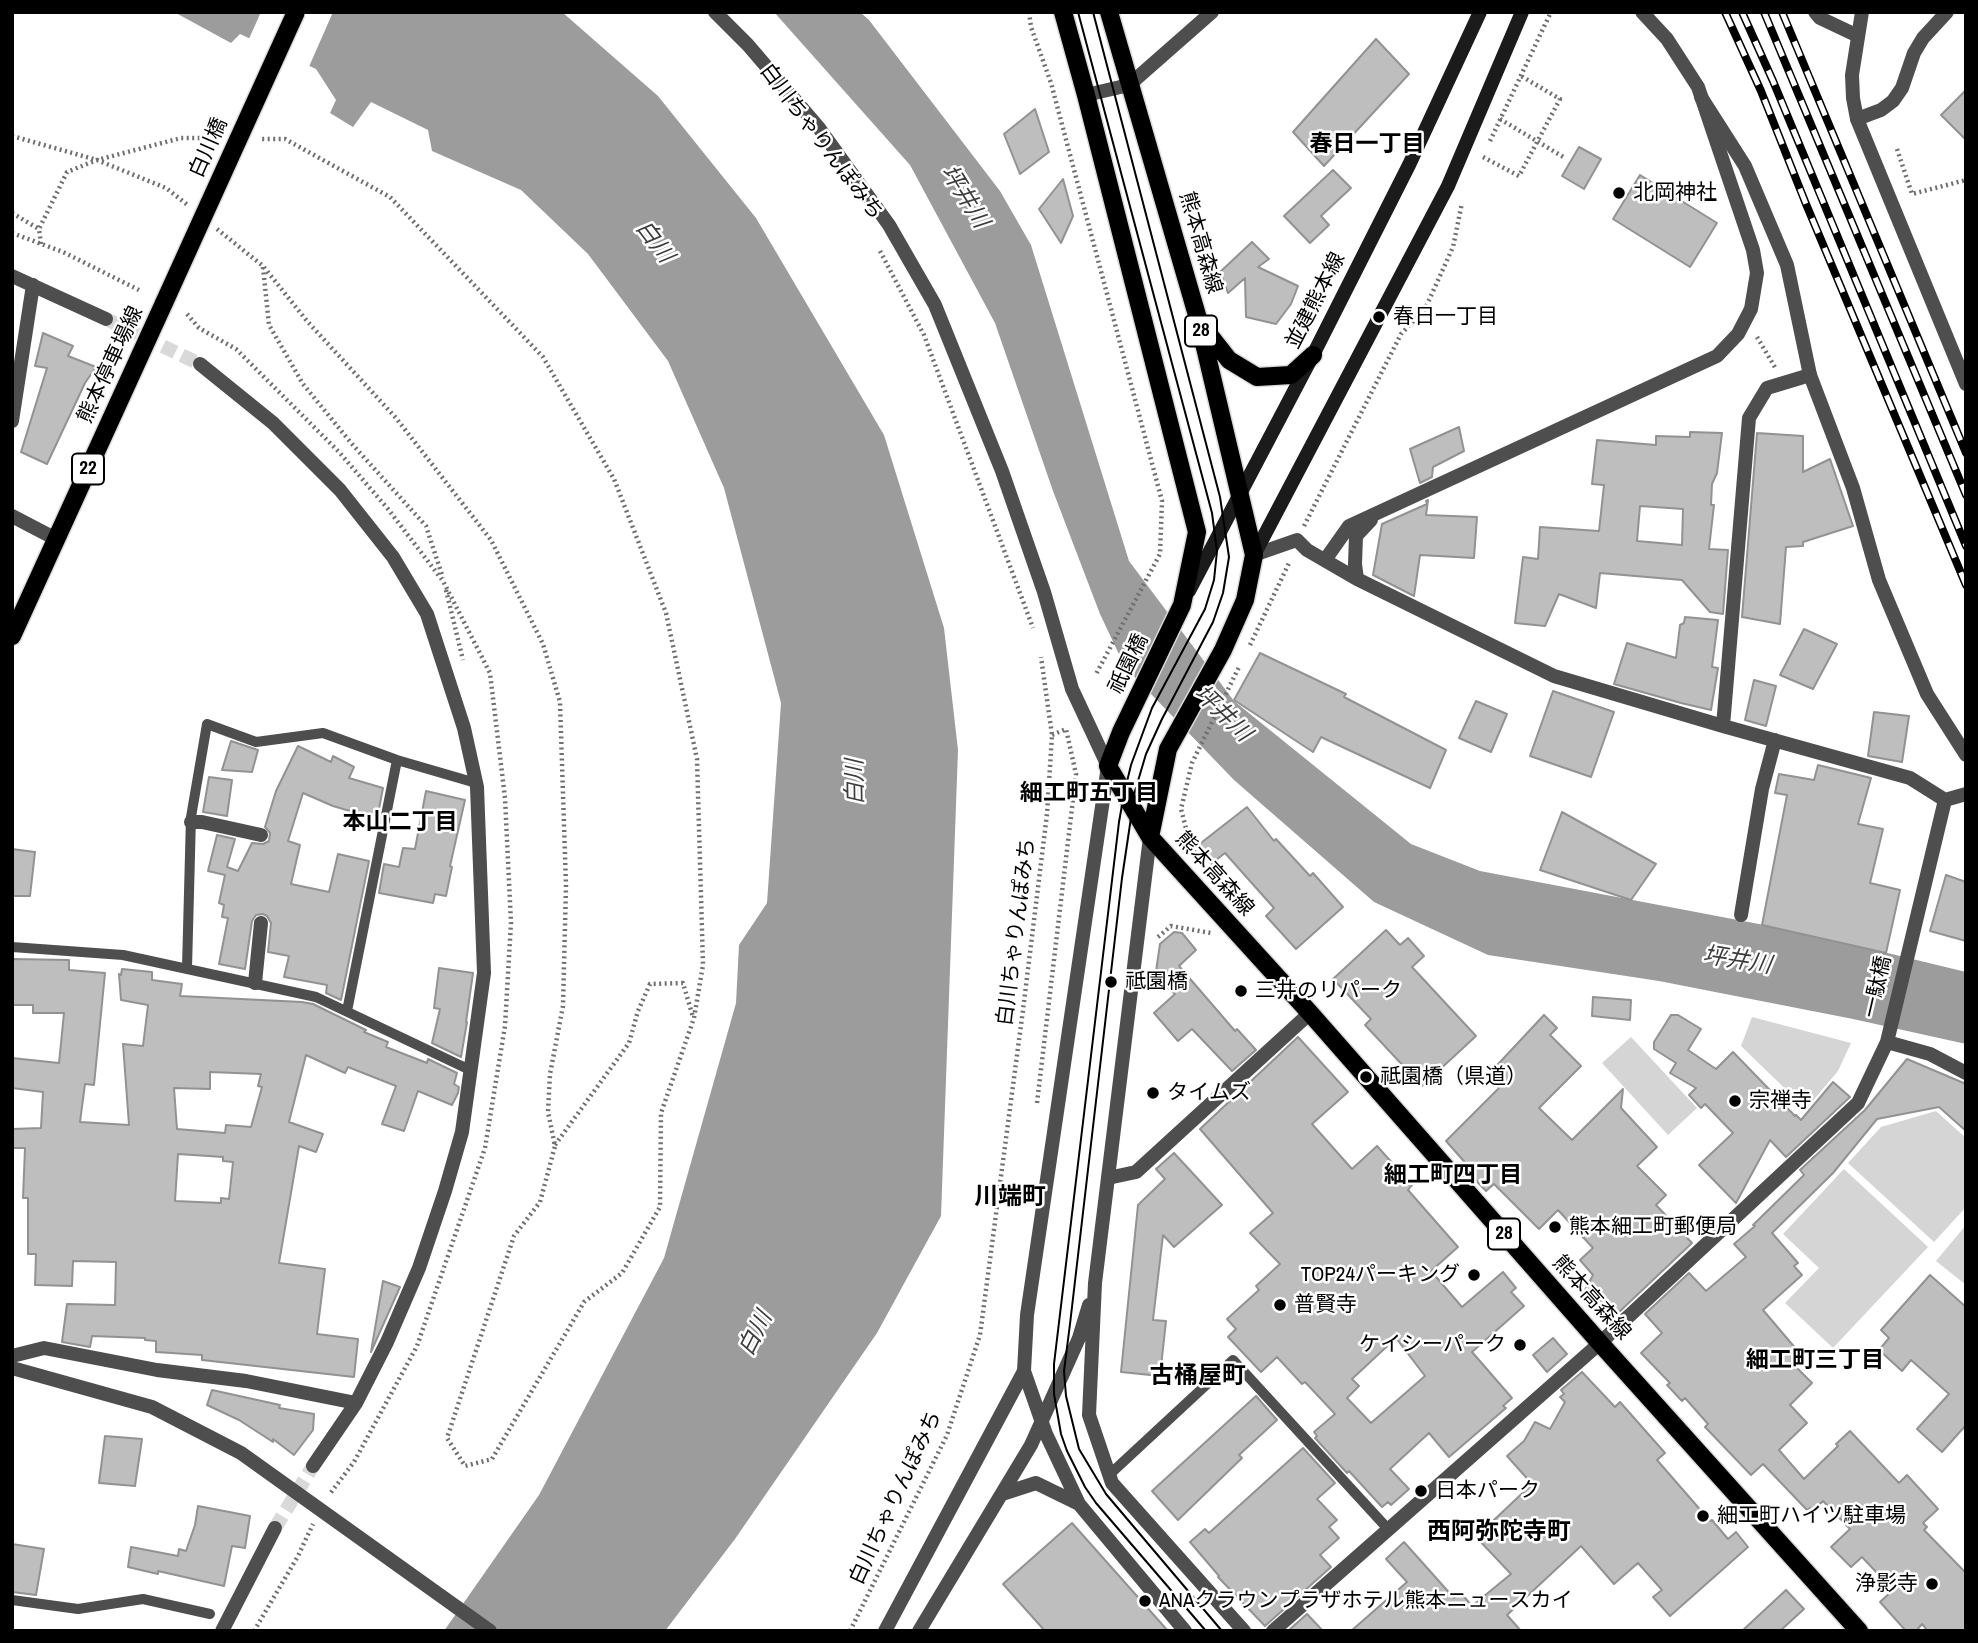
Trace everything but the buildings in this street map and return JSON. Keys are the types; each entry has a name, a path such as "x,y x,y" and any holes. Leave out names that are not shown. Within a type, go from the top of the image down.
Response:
{"main road":[{"name":"白川橋","path":"164,303 296,12"},
{"path":"1063,12 1197,532 1180,610"},
{"name":"熊本高森線","path":"1109,12 1199,322 1254,555 1245,600 1223,650 1168,749 1150,837"},
{"name":"並建熊本線","path":"1180,610 1409,165 1480,12"},
{"path":"1254,555 1448,186 1522,12"},
{"name":"熊本停車場線","path":"12,636 164,303"},
{"path":"1199,322 1229,360 1257,377 1291,375 1313,355"},
{"name":"祇園橋","path":"1108,766 1180,610"},
{"name":"熊本高森線","path":"1108,766 1150,837 1310,1013 1600,1343 1859,1631"}],"street":[{"path":"715,12 748,45 819,128 889,225 935,304 1014,507 1044,592 1072,689 1108,766 1027,1315 1024,1371 1041,1422 1079,1504 1185,1631"},
{"path":"1086,95 1129,85 1212,12"},
{"path":"1325,560 1349,526 1717,356 1738,334 1751,309 1757,273 1753,250 1698,87 1667,39 1642,12"},
{"path":"1815,12 1820,18 1858,36"},
{"path":"1862,12 1852,75 1857,119 1966,384"},
{"path":"1857,119 1881,110 1893,101 1902,88 1914,53 1923,38 1947,12"},
{"path":"1702,97 1745,166 1787,265 1810,375 1853,488 1879,580 1927,694 1966,755"},
{"path":"12,276 106,319"},
{"path":"12,421 33,285"},
{"path":"200,364 282,432 340,490 393,558 427,614 464,727 476,782 484,973 463,1132 419,1268 387,1342 356,1403 313,1466"},
{"path":"1723,726 1749,418 1768,388 1810,375"},
{"path":"1357,579 1356,536 1377,513"},
{"path":"12,516 56,539"},
{"path":"1254,555 1297,540 1307,550 1357,579 1554,676 1910,778 1945,800 1966,794"},
{"path":"1741,915 1762,789 1775,740"},
{"name":"一駄橋","path":"1273,1631 1600,1343 1858,1103 1887,1042 1945,800"},
{"path":"191,822 261,835"},
{"path":"1150,837 1096,1283 1089,1415 1112,1483 1244,1631"},
{"path":"255,983 261,923"},
{"path":"1108,1178 1136,1172 1310,1013"},
{"path":"1887,1042 1930,1054 1966,1073"},
{"path":"919,1631 1031,1445 1079,1338 1096,1283"},
{"path":"12,1356 44,1348 157,1370 246,1381 356,1403"},
{"path":"12,1368 152,1407 241,1453 490,1631"},
{"path":"885,1631 1024,1371"},
{"path":"1002,1494 1036,1483 1079,1504"},
{"path":"222,1631 275,1528"}],"lane":[{"path":"187,968 191,822 206,724 256,742 323,733 397,760 476,782"},
{"path":"347,1011 397,760"},
{"path":"12,947 123,955 316,997 470,1070"},
{"path":"1109,1475 1233,1360 1388,1529"},
{"path":"12,1600 78,1609 143,1599 210,1614"}],"path":[{"path":"1029,12 1031,27 1051,83 1162,501 1160,554 1095,676"},
{"path":"1477,168 1551,12"},
{"path":"1483,157 1520,176 1560,99 1520,76"},
{"path":"1500,119 1565,158"},
{"path":"12,136 97,160 166,188 199,214"},
{"path":"41,244 39,229 67,172 97,160 181,138 220,138"},
{"path":"259,139 285,139 390,197 543,357 614,479 666,613 697,758 704,965 694,1018 661,1113 660,1207 622,1273 584,1302 492,1460 465,1466 447,1437 514,1236 540,1202 555,1146 629,1043 638,1011 650,984 683,983 694,1018"},
{"path":"1896,149 1912,194 1966,180"},
{"path":"1303,528 1401,334 1425,309 1453,247 1462,202"},
{"path":"12,213 39,229"},
{"path":"209,223 263,266 307,321 396,418 459,497 491,540 543,644 560,702 565,821 563,1006 550,1074 548,1112 555,1146"},
{"path":"12,233 63,253 139,290"},
{"name":"白川ちゃりんぽみち","path":"877,246 924,335 1035,635"},
{"path":"187,314 199,328 236,349 339,452 443,581 490,673 505,798 511,923 505,1026 485,1148 417,1346 354,1462 331,1491 298,1556 254,1631"},
{"path":"1746,318 1784,383"},
{"path":"1248,650 1293,555"},
{"name":"白川ちゃりんぽみち","path":"850,1631 947,1436 980,1335 1045,827 1052,735 1040,648"},
{"path":"1207,867 1191,848 1181,809 1192,763 1242,662"},
{"path":"1036,1114 1076,774 1066,729 1052,735"},
{"path":"1157,949 1158,935 1171,926 1215,933"}],"shaded area":[{"path":"1752,1017 1851,1043 1838,1071 1806,1109 1741,1046"},
{"path":"1631,1037 1697,1108 1668,1135 1602,1063"},
{"path":"1936,1111 1966,1138 1966,1207 1934,1242 1848,1163 1881,1127"},
{"path":"1844,1169 1928,1247 1833,1348 1785,1303 1819,1268 1783,1234"},
{"path":"1966,1225 1966,1285 1936,1261"}],"water":[{"name":"白川","path":"174,12 562,12 658,96 756,218 884,435 944,628 958,750 941,1216 877,1333 735,1539 665,1631 444,1631 539,1495 664,1258 736,1003 739,945 767,903 781,703 724,488 668,361 588,254 521,190 432,151 428,130 371,102 353,127 330,113 336,100 316,69 240,34 231,43"},
{"name":"坪井川","path":"774,12 860,12 869,20 1000,191 1031,245 1129,561 1234,701 1411,844 1480,871 1801,932 1966,972 1966,1044 1659,981 1488,955 1374,902 1234,780 1125,667 1100,614 1053,491 995,323 910,165"}],"pier":[{"path":"261,12 333,12 308,69 248,41"}],"tunnel":[{"path":"106,319 200,364"},
{"path":"275,1528 313,1466"}],"tram line":[{"path":"1078,12 1212,513 1217,551 1214,580 1205,609 1152,708 1131,765 1124,794 1054,1364 1054,1394 1061,1434 1085,1487 1206,1631"},
{"path":"1093,12 1220,497 1229,557 1223,593 1213,622 1162,719 1146,754 1135,791 1122,878 1064,1371 1066,1396 1079,1449 1106,1494 1222,1631"}],"railway":[{"path":"1725,12 1761,91 1966,585"},
{"path":"1742,12 1966,546"},
{"path":"1764,12 1966,495"},
{"path":"1782,12 1966,453"}],"place":[{"name":"北岡神社","path":"1619,193"},
{"name":"春日一丁目","path":"1379,317"},
{"name":"祗園橋","path":"1111,982"},
{"name":"三井のリパーク","path":"1241,991"},
{"name":"祗園橋（県道）","path":"1366,1077"},
{"name":"タイムズ","path":"1153,1093"},
{"name":"宗禅寺","path":"1735,1101"},
{"name":"熊本細工町郵便局","path":"1555,1227"},
{"name":"TOP24パーキング","path":"1474,1275"},
{"name":"普賢寺","path":"1280,1305"},
{"name":"ケイシーパーク","path":"1520,1345"},
{"name":"日本パーク","path":"1421,1491"},
{"name":"細工町ハイツ駐車場","path":"1703,1516"},
{"name":"浄影寺","path":"1932,1584"},
{"name":"ANAクラウンプラザホテル熊本ニュースカイ","path":"1145,1601"}],"district":[{"name":"春日一丁目","path":"1367,145"},
{"name":"細工町五丁目","path":"1089,794"},
{"name":"本山二丁目","path":"400,823"},
{"name":"細工町四丁目","path":"1453,1176"},
{"name":"川端町","path":"1010,1198"},
{"name":"細工町三丁目","path":"1815,1361"},
{"name":"古桶屋町","path":"1198,1377"},
{"name":"西阿弥陀寺町","path":"1499,1533"}]}
